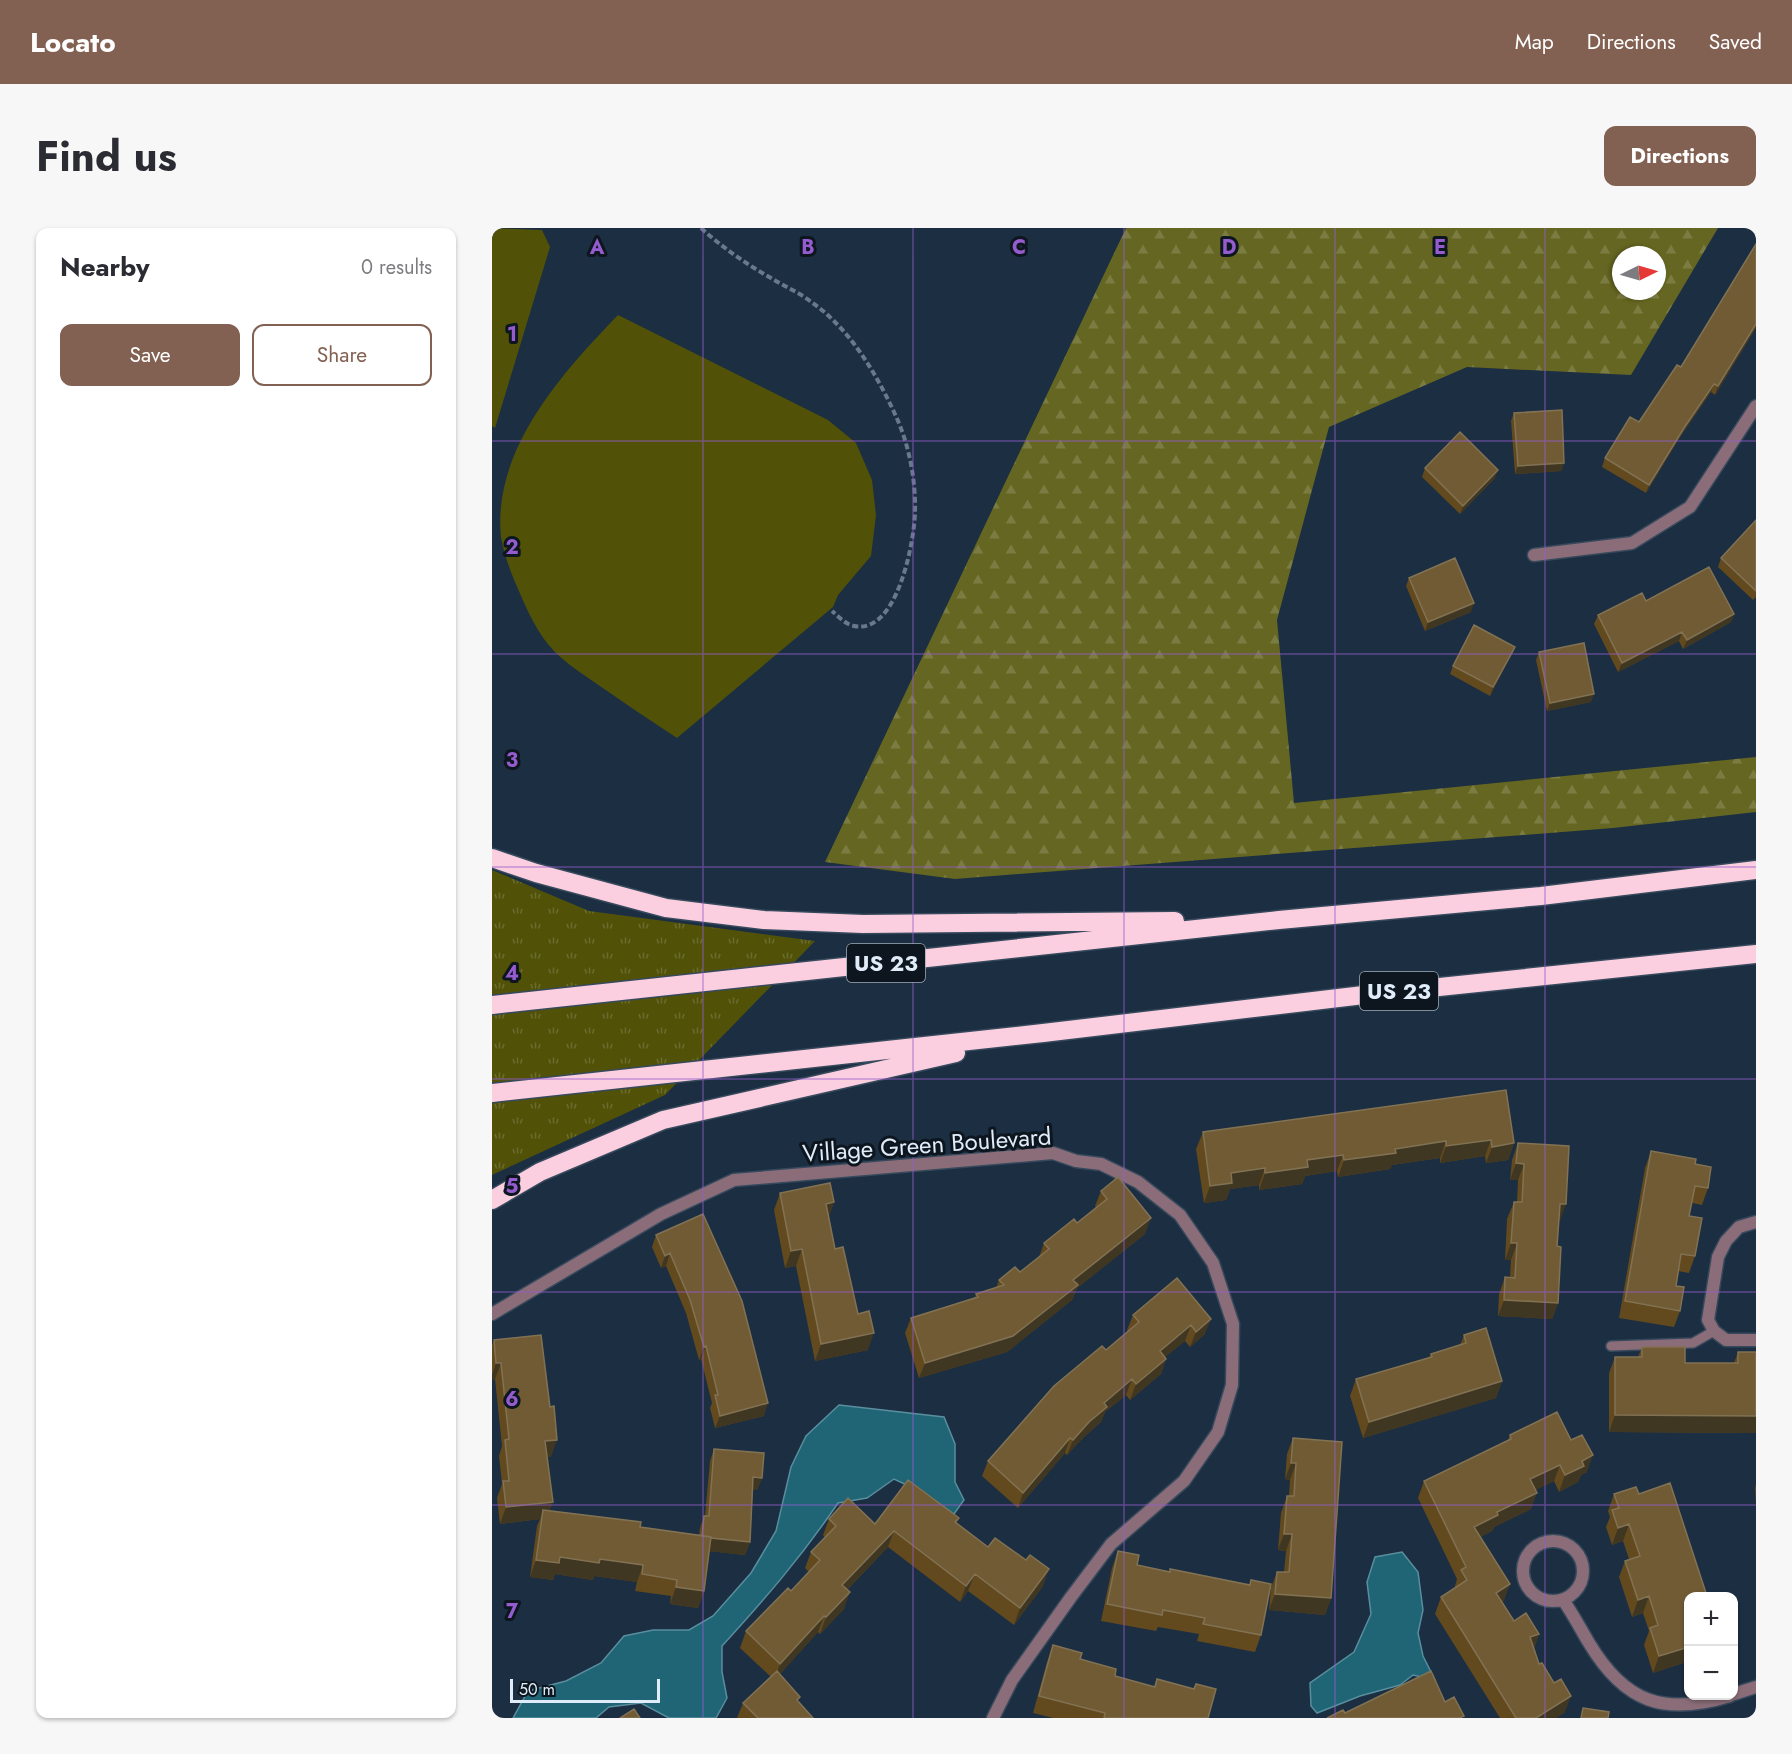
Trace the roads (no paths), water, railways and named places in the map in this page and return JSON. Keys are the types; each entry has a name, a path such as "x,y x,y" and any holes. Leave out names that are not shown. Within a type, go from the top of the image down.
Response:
{"highway":[{"path":"492,858 536,873 666,908 764,920 863,924 1279,920"},
{"name":"US 23","path":"492,1005 1279,920 1541,897 1756,870"},
{"name":"US 23","path":"492,1093 1043,1033 1372,994 1756,954"},
{"path":"492,1200 540,1172 663,1120 1043,1033"}],"street":[{"path":"1534,555 1632,543 1690,507 1756,406"},
{"name":"Village Green Boulevard","path":"492,1314 661,1214 734,1180 1053,1153 1076,1161 1101,1164 1138,1182 1180,1215 1213,1263 1233,1324 1232,1384 1218,1432 1184,1481 1112,1544 1012,1680 993,1718"},
{"path":"1756,1222 1739,1227 1726,1241 1718,1257 1708,1308 1708,1320 1714,1331 1726,1340 1756,1340"},
{"path":"1562,1542 1577,1553 1582,1563 1583,1573 1580,1583 1574,1592 1563,1600 1542,1599 1533,1594 1523,1577 1526,1556 1541,1543 1562,1542"},
{"path":"1563,1600 1576,1617 1606,1668 1632,1693 1653,1702 1678,1705 1716,1700"},
{"path":"1738,1693 1756,1687"}],"lane":[{"path":"1611,1346 1684,1344 1703,1339 1714,1331"}]}
